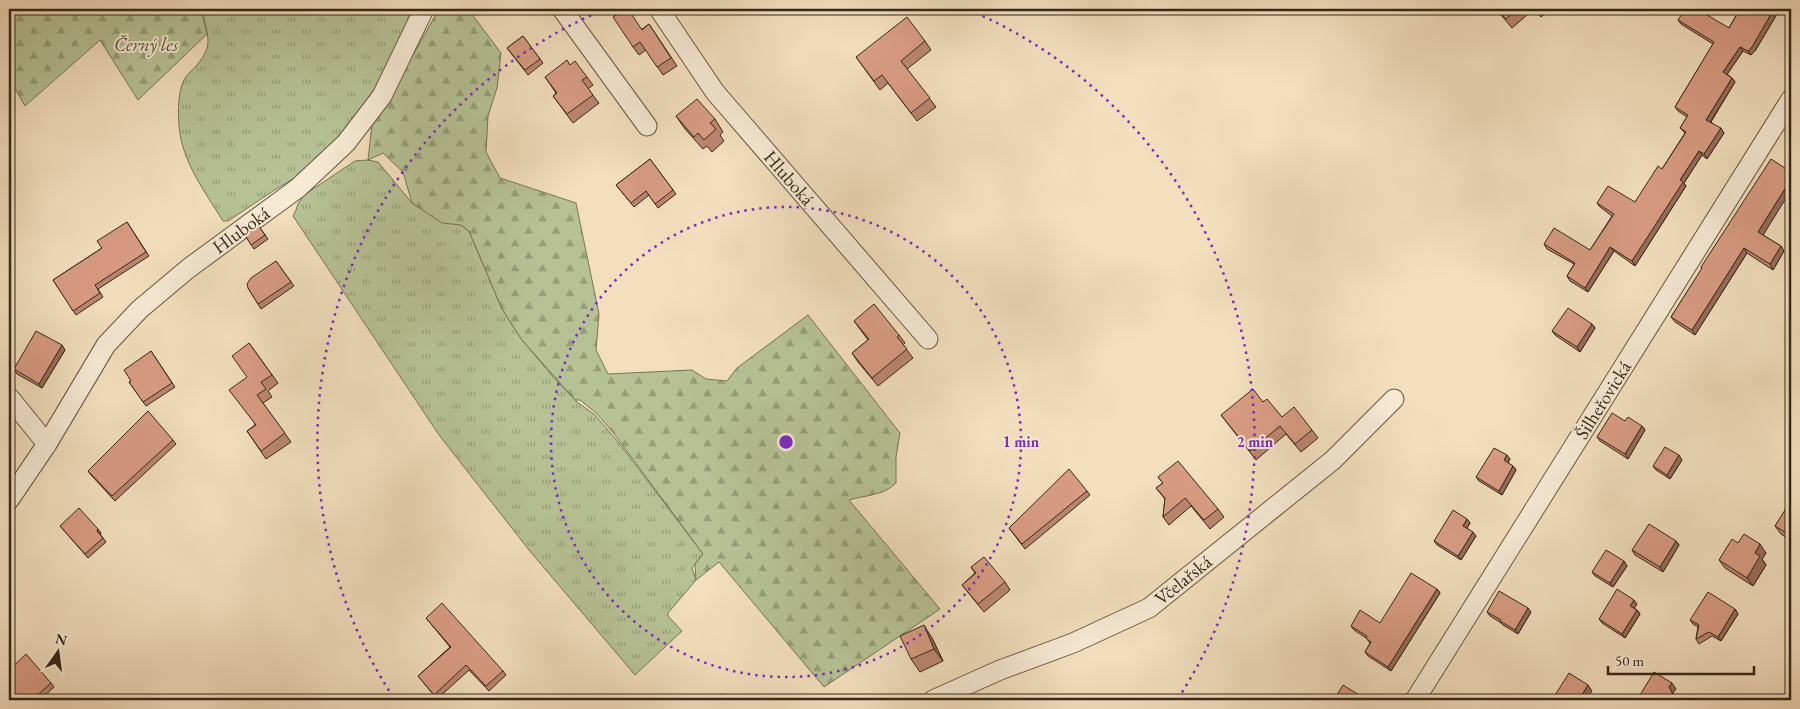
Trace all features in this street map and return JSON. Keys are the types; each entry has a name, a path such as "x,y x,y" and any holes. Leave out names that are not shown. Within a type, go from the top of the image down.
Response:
{"street":[{"name":"Hluboká","path":"9,500 47,444 106,345 140,309 189,268 298,188 346,143 382,96 424,9"},
{"path":"562,9 647,126"},
{"name":"Hluboká","path":"659,9 715,92 928,339"},
{"name":"Šilheřovická","path":"1415,700 1791,100"},
{"path":"9,397 47,444"},
{"name":"Včelařská","path":"933,700 1000,670 1072,643 1149,608 1333,460 1394,399"}],"green space":[{"name":"Černý les","path":"9,9 199,9 207,34 138,100 100,40 25,106 9,78"},
{"path":"199,9 417,9 379,85 328,150 298,176 228,221 223,221 189,163 184,151 179,125 179,102 182,85 203,57 208,45 203,16"},
{"path":"439,9 468,9 501,53 497,88 488,116 486,152 500,178 576,203 599,314 596,350 608,374 692,370 706,379 727,381 737,368 808,315 900,433 896,457 896,483 880,493 849,500 940,609 824,687 719,562 696,580 695,564 703,554 615,435 597,414 580,400 575,400 522,340 502,309 469,231 461,225 442,223 412,203 403,172 383,153 368,160 373,115 391,94"},
{"path":"368,160 378,162 412,203 442,222 461,225 469,231 502,309 522,340 555,379 577,402 595,415 619,443 703,554 692,568 696,580 668,613 668,616 682,631 635,675 529,550 439,435 293,216 304,195 355,161"}],"building":[{"path":"628,9 642,30 649,24 671,58 657,67 640,42 633,47 613,17"},
{"path":"1497,9 1518,9 1506,19"},
{"path":"1685,9 1697,9 1729,28 1740,9 1774,9 1752,47 1748,51 1740,47 1723,72 1732,78 1706,120 1721,128 1704,154 1699,151 1680,180 1683,182 1632,261 1610,247 1585,288 1567,276 1575,263 1544,244 1554,228 1590,250 1614,214 1597,203 1608,186 1635,202 1658,166 1662,169 1686,132 1680,128 1688,115 1675,107 1714,42 1678,20"},
{"path":"907,17 925,41 901,61 930,98 911,113 882,75 874,81 856,57"},
{"path":"523,36 540,59 525,70 507,48"},
{"path":"567,60 570,65 575,61 587,77 582,80 593,95 567,114 553,96 557,93 545,77"},
{"path":"697,99 715,119 710,123 716,129 704,140 698,133 694,137 676,116"},
{"path":"650,159 673,190 655,204 646,191 631,203 616,185"},
{"path":"1771,159 1791,172 1791,179 1758,232 1781,246 1770,264 1744,248 1692,330 1671,317"},
{"path":"127,222 146,252 95,285 100,293 73,311 53,280 102,248 97,241"},
{"path":"258,225 265,235 251,245 245,235"},
{"path":"276,261 291,282 258,304 247,284 251,278"},
{"path":"874,304 899,335 897,337 907,349 872,378 852,353 869,339 854,321"},
{"path":"1568,308 1592,324 1577,347 1552,331"},
{"path":"36,331 62,345 39,384 14,369"},
{"path":"249,343 272,375 261,382 266,389 257,395 285,433 261,451 247,431 256,425 229,390 247,377 232,356"},
{"path":"151,351 172,383 143,402 129,382 131,381 124,370"},
{"path":"1253,389 1263,402 1267,399 1282,417 1294,407 1312,430 1295,444 1280,426 1250,451 1221,415"},
{"path":"148,411 173,440 112,496 88,471"},
{"path":"1612,413 1625,421 1628,417 1642,426 1625,454 1597,437"},
{"path":"1665,447 1679,455 1667,475 1653,466"},
{"path":"1494,448 1507,455 1504,460 1513,466 1499,491 1476,477"},
{"path":"1178,461 1218,509 1204,520 1185,498 1163,517 1165,498 1156,488 1163,483 1158,477"},
{"path":"1069,469 1087,491 1022,544 1009,528"},
{"path":"1791,503 1791,536 1775,526"},
{"path":"79,508 98,529 97,531 103,538 85,554 60,526"},
{"path":"1453,510 1467,519 1463,526 1473,532 1458,556 1434,541"},
{"path":"1649,524 1676,541 1660,567 1632,550"},
{"path":"1744,534 1760,544 1755,553 1760,556 1747,578 1719,560 1732,539 1738,543"},
{"path":"1606,550 1624,561 1610,583 1592,572"},
{"path":"984,557 1005,582 978,604 962,585 976,573 971,567"},
{"path":"1411,573 1437,589 1388,667 1365,652 1371,642 1366,638 1367,636 1351,626 1360,610 1380,623"},
{"path":"1617,589 1634,600 1630,606 1637,610 1622,634 1599,619"},
{"path":"1499,591 1528,608 1515,630 1487,612"},
{"path":"1708,592 1735,609 1718,637 1709,632 1696,639 1699,625 1690,620"},
{"path":"442,603 503,671 486,686 466,665 434,695 418,676 451,647 426,618"},
{"path":"924,625 934,649 911,659 900,636"},
{"path":"26,654 51,683 32,700 9,700 13,697 9,692 9,670"},
{"path":"1654,672 1672,683 1669,687 1676,700 1637,700"},
{"path":"1569,673 1588,685 1579,700 1552,700"},
{"path":"1343,685 1364,698 1363,700 1334,700"},
{"path":"722,694 731,696 736,700 711,700"}]}
